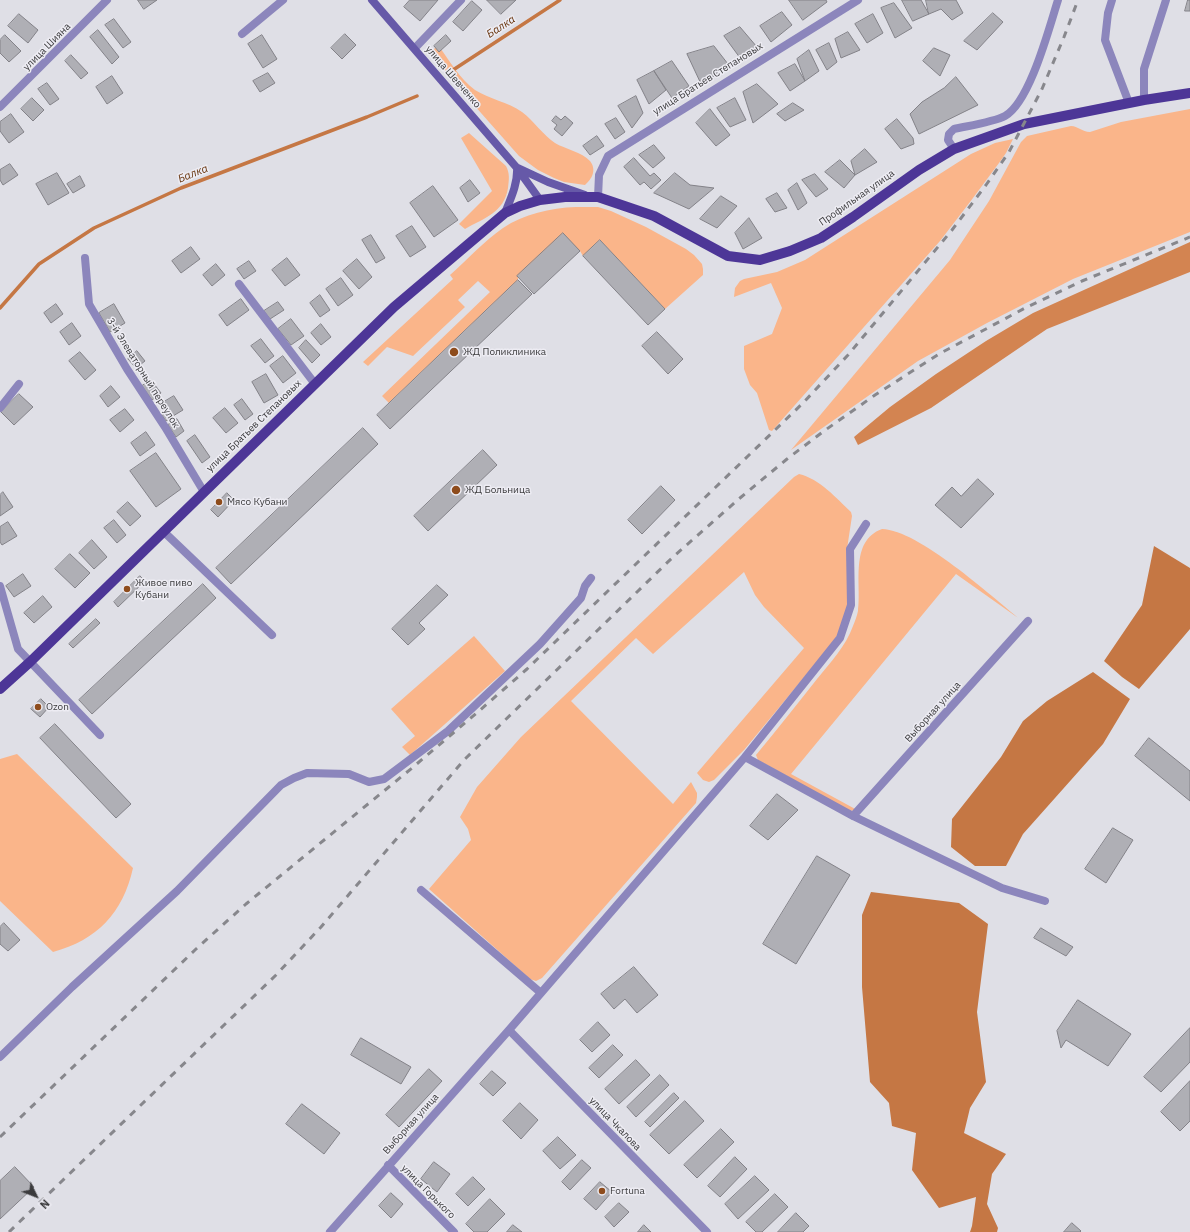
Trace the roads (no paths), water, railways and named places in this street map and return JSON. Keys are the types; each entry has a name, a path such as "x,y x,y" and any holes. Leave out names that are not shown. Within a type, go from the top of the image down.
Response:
{"main road":[{"name":"улица Шевченко","path":"372,0 517,168 540,200"},
{"name":"Профильная улица","path":"540,200 565,196 595,197 654,216 728,256 760,260 790,251 821,238 919,170 954,150 1024,124 1144,100 1190,93"},
{"name":"улица Шевченко","path":"517,168 555,185 595,197"},
{"path":"505,213 515,186 517,168"},
{"name":"улица Братьев Степановых","path":"0,689 30,662 394,307 505,213 520,206 540,200"}],"street":[{"name":"улица Шияна","path":"0,107 107,0"},
{"path":"242,34 283,0"},
{"path":"415,48 461,0"},
{"name":"улица Братьев Степановых","path":"595,197 599,176 608,156 858,0"},
{"path":"954,150 948,140 949,134 954,130 1003,117 1012,110 1018,102 1030,82 1058,0"},
{"path":"1112,0 1108,13 1105,40 1129,103"},
{"path":"1144,100 1144,69 1166,0"},
{"name":"3-й Элеваторный переулок","path":"85,258 89,304 127,369 166,427 204,492"},
{"path":"239,284 315,384"},
{"path":"0,408 19,384"},
{"name":"Выборная улица","path":"330,1232 509,1030 745,757 840,638 851,605 850,549 866,524"},
{"path":"163,531 272,635"},
{"path":"0,1057 72,987 177,891 281,785 307,773 349,774 369,782 384,779 448,731 540,644 581,598 585,586 591,578"},
{"path":"0,586 18,649 100,735"},
{"name":"Выборная улица","path":"853,816 1028,621"},
{"path":"745,757 853,816 1002,888 1045,901"},
{"path":"421,890 541,993"},
{"name":"улица Чкалова","path":"509,1030 707,1232"},
{"name":"улица Горького","path":"388,1166 454,1232"}],"waterway":[{"name":"Балка","path":"453,70 560,0"},
{"name":"Балка","path":"0,308 39,264 94,228 181,188 367,117 417,96"}],"railway":[{"path":"0,1137 196,949 246,904 412,768 527,669 803,403 848,355 952,230 1009,152 1042,89 1078,0"},
{"path":"9,1232 276,975 321,927 464,760 673,557 740,498 824,431 875,395 939,354 1027,307 1082,281 1190,237"}],"place":[{"name":"ЖД Поликлиника","path":"454,352"},
{"name":"ЖД Больница","path":"456,490"},
{"name":"Мясо Кубани","path":"219,502"},
{"name":"Живое пиво Кубани","path":"127,589"},
{"name":"Ozon","path":"38,707"},
{"name":"Fortuna","path":"602,1191"}]}
